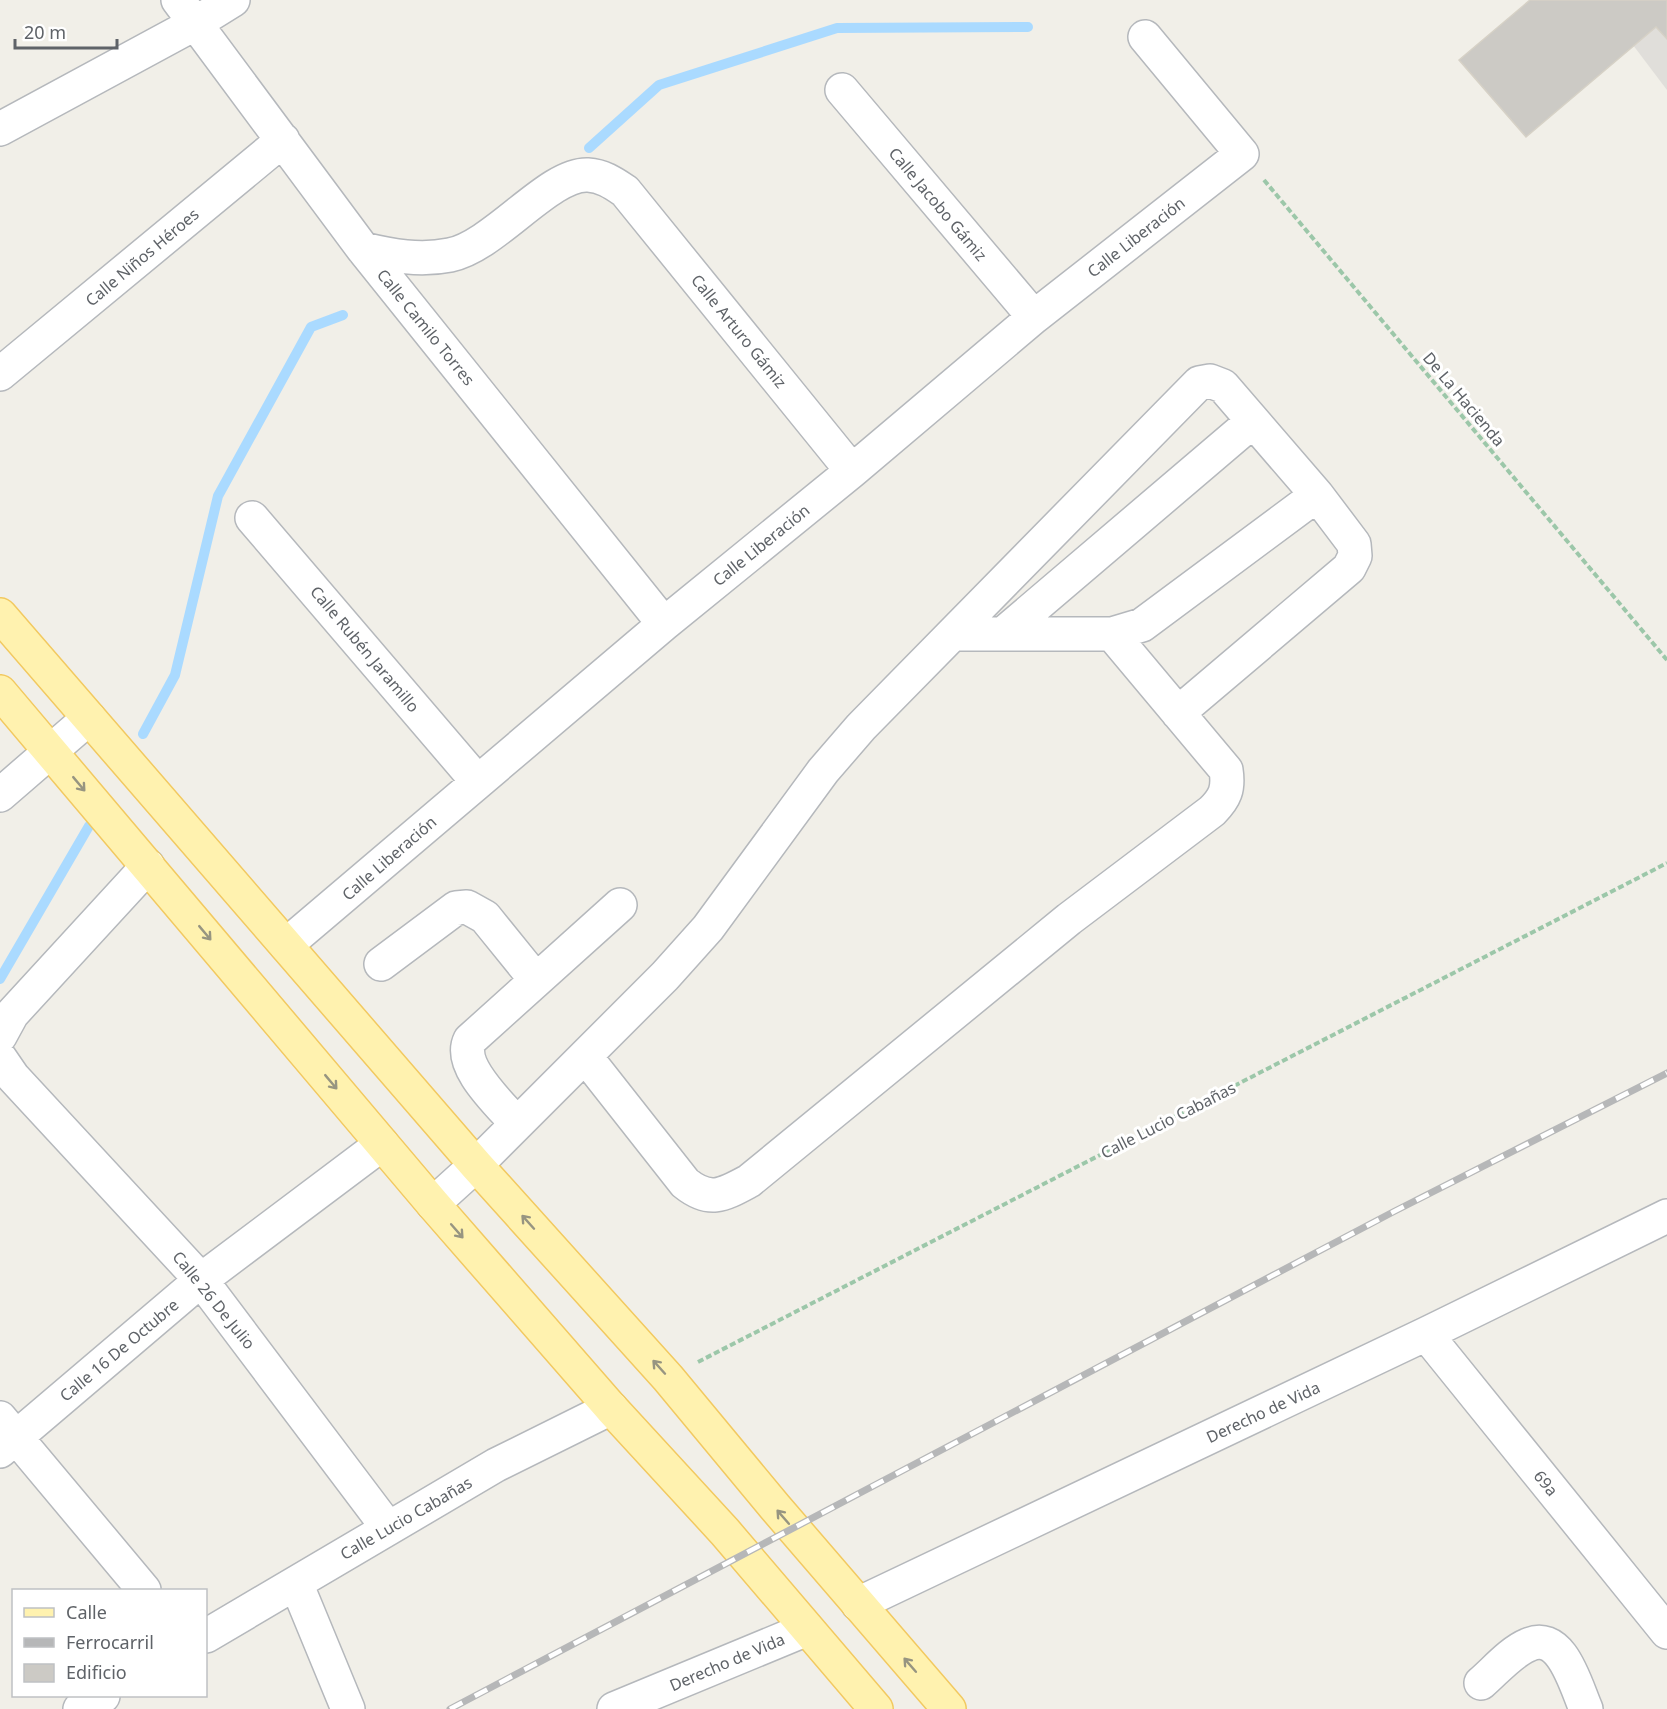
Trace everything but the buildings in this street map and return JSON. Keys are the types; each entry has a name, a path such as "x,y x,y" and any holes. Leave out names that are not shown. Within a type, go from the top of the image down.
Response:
{"main road":[{"path":"0,615 476,1165 669,1378 949,1709"},
{"path":"0,692 433,1204 611,1408 725,1532 876,1709"}],"street":[{"path":"0,129 187,12 233,0"},
{"name":"Calle Camilo Torres","path":"187,12 363,249 664,624"},
{"path":"1145,37 1242,154"},
{"name":"Calle Jacobo Gámiz","path":"842,90 1034,317"},
{"name":"Calle Niños Héroes","path":"0,374 284,140"},
{"name":"Calle Liberación","path":"286,945 664,624 852,471 1034,317 1242,154"},
{"name":"Calle Arturo Gámiz","path":"363,249 400,258 450,255 470,248 487,238 565,181 585,174 604,177 625,191 852,471"},
{"path":"433,1204 476,1165 665,976 708,928 824,771 861,728 1199,383 1210,381 1223,386 1317,495 1354,544 1355,556 1349,568 1178,712"},
{"path":"1004,633 1253,421"},
{"path":"954,634 1112,634 1142,625 1317,495"},
{"name":"Calle Rubén Jaramillo","path":"252,518 477,781"},
{"path":"585,1056 685,1183 698,1194 718,1196 748,1181 1069,919 1212,811 1224,799 1228,784 1226,770 1112,634"},
{"path":"0,795 89,718"},
{"path":"0,1036 12,1014 148,866"},
{"path":"517,1124 469,1065 467,1046 470,1040 620,905"},
{"path":"381,964 456,908 467,907 485,917 536,980"},
{"name":"Calle 26 De Julio","path":"0,1058 13,1077 201,1280 388,1528"},
{"name":"Calle 16 De Octubre","path":"6,1435 201,1280 382,1143"},
{"name":"Derecho de Vida","path":"858,1604 1426,1334 1667,1215"},
{"name":"69a","path":"1426,1334 1667,1632"},
{"name":"Calle Lucio Cabañas","path":"207,1635 496,1465 611,1408"},
{"path":"6,1435 143,1589"},
{"path":"296,1583 348,1709"},
{"name":"Derecho de Vida","path":"614,1709 807,1629"},
{"path":"1481,1683 1527,1645 1539,1641 1551,1644 1561,1654 1586,1709"},
{"path":"80,1709 100,1697"}],"path":[{"name":"De La Hacienda","path":"1242,154 1667,660"},
{"name":"Calle Lucio Cabañas","path":"669,1378 1667,863"}],"shaded area":[{"path":"1599,0 1667,0 1667,90"}],"waterway":[{"path":"589,148 659,85 837,28 1028,27"},
{"path":"143,734 175,675 218,496 311,327 343,315"},
{"path":"0,979 89,826"}],"railway":[{"path":"450,1709 1393,1212 1667,1073"}]}
